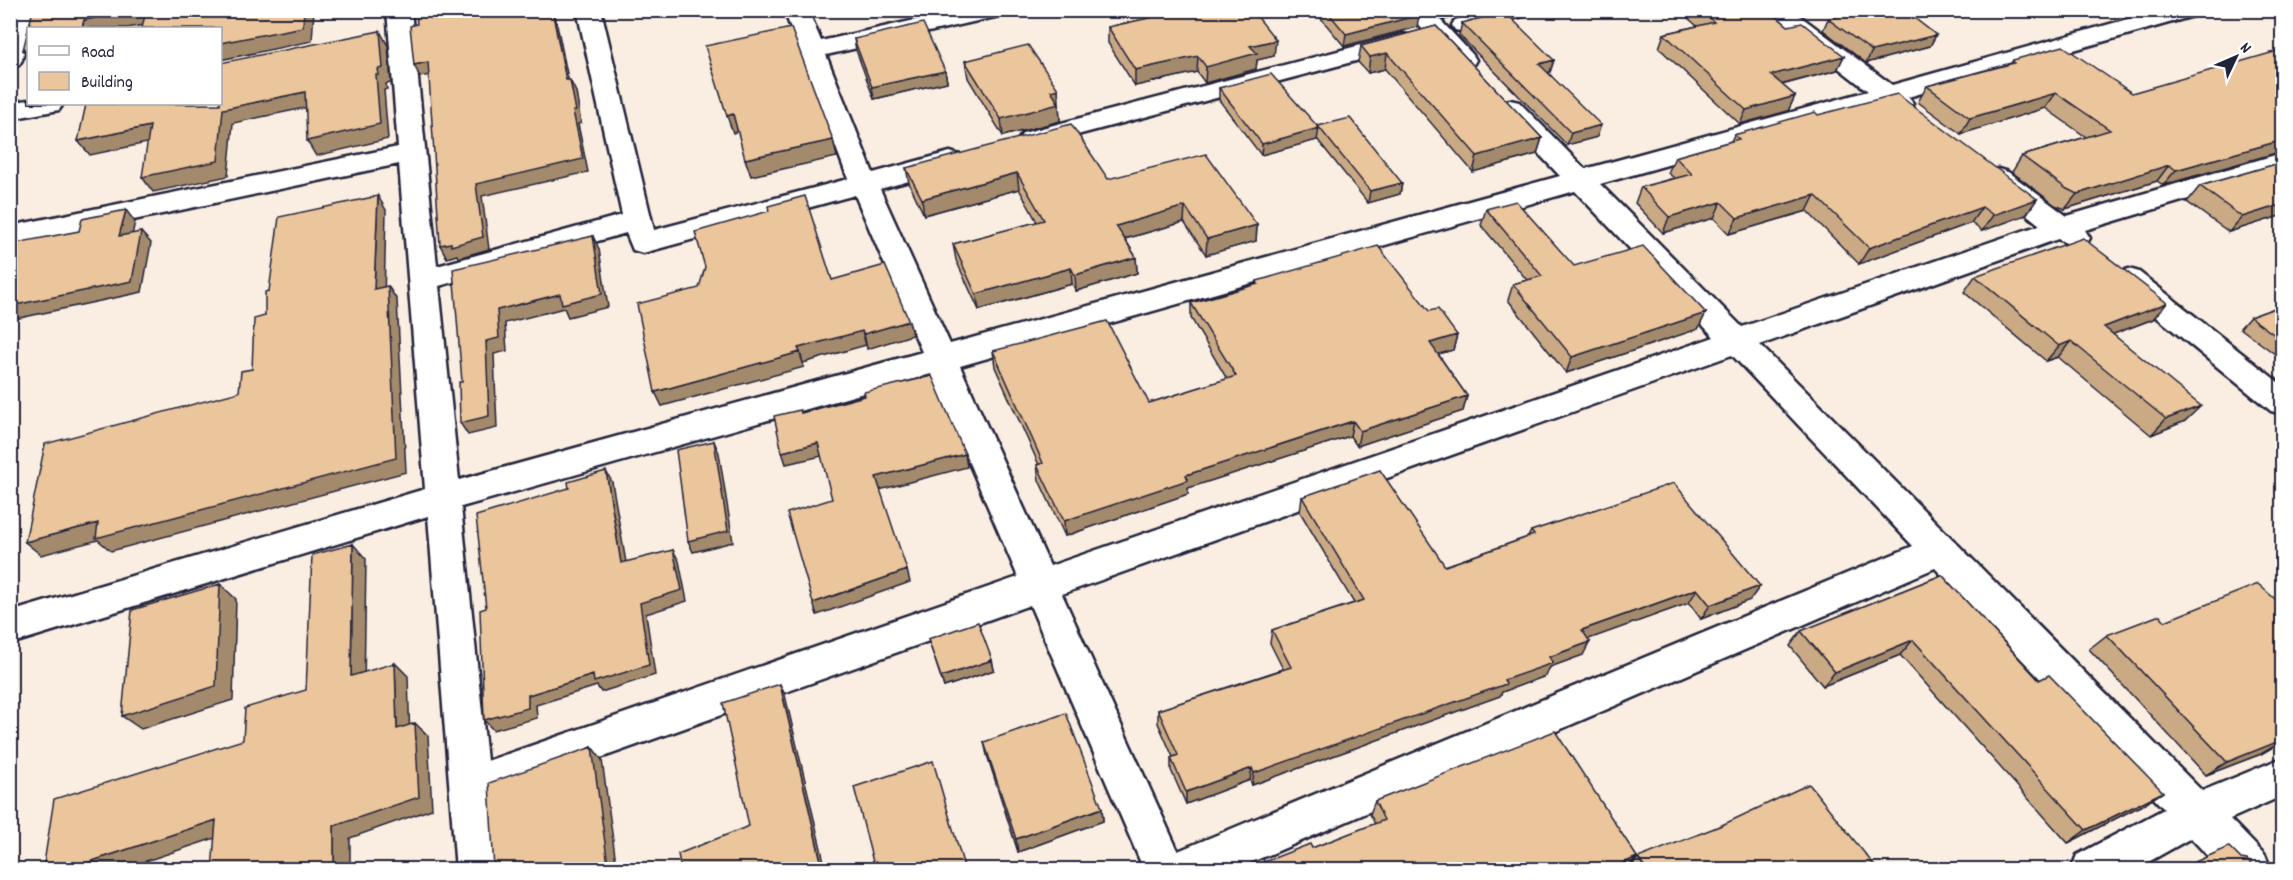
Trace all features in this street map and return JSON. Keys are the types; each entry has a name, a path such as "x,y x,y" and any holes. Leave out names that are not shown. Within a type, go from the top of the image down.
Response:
{"street":[{"path":"10,60 22,10"},
{"path":"590,10 643,243 978,154"},
{"path":"796,10 864,184 1165,870"},
{"path":"811,51 995,10"},
{"path":"1012,144 1426,21 1518,10"},
{"path":"1776,10 1925,122"},
{"path":"10,628 443,498 2189,10"},
{"path":"1426,21 2250,870"},
{"path":"393,27 412,153 477,870"},
{"path":"10,111 44,105"},
{"path":"10,236 412,153"},
{"path":"469,786 2063,226 2283,162"},
{"path":"1980,164 2063,226 2283,402"},
{"path":"423,280 638,220"},
{"path":"1184,870 1940,550"},
{"path":"2092,870 2196,813 2283,777"}],"shaded area":[{"path":"11,11 2282,11 2282,869 11,869"}],"building":[{"path":"33,10 135,10 84,20 82,27 28,27"},
{"path":"146,10 304,10 303,27 222,43 222,27 142,27"},
{"path":"416,10 552,10 566,80 570,80 576,111 573,111 583,159 476,184 483,237 451,246 451,243 440,245 428,62 414,65 410,26 417,24"},
{"path":"1171,10 1252,10 1276,40 1250,46 1257,53 1206,67 1198,56 1135,70 1108,27 1172,13"},
{"path":"1326,10 1415,10 1419,15 1346,34"},
{"path":"1701,10 1769,10 1788,26 1802,23 1844,56 1771,75 1795,96 1746,110 1664,34 1714,22"},
{"path":"1861,10 1904,10 1936,35 1872,51 1828,19"},
{"path":"1505,12 1554,60 1539,64 1601,125 1571,133 1462,23"},
{"path":"923,23 945,71 872,87 854,39"},
{"path":"1436,26 1542,138 1477,156 1387,53 1370,57 1361,46"},
{"path":"791,28 833,140 745,159 733,114 727,116 705,46"},
{"path":"380,31 383,68 378,69 379,75 376,75 380,124 307,141 305,92 223,109 218,161 142,177 150,126 78,141 86,105 222,105 222,63"},
{"path":"27,34 27,49 23,50"},
{"path":"1028,45 1058,89 1051,91 1059,104 1001,119 965,61"},
{"path":"2063,46 2132,93 2281,50 2283,51 2283,140 2176,170 2169,165 2077,194 2022,156 2110,130 2056,93 1970,118 1927,86 2014,63 2013,60"},
{"path":"1271,74 1319,128 1262,144 1219,88"},
{"path":"1897,94 2037,199 1993,215 1982,207 1869,248 1815,195 1737,218 1721,202 1669,217 1641,187 1692,174 1675,157 1739,139 1734,135 1815,112 1818,115"},
{"path":"1350,118 1402,183 1370,191 1318,126"},
{"path":"1071,124 1108,179 1206,154 1257,225 1207,239 1185,206 1116,226 1136,257 1075,275 1071,268 976,294 953,244 1044,220 1017,173 922,199 906,168"},
{"path":"2283,162 2283,204 2242,217 2200,186"},
{"path":"378,196 374,289 388,286 396,458 96,538 98,523 25,542 45,444 239,392 241,371 252,369 254,319 265,316 265,292 269,291 279,217"},
{"path":"805,196 832,280 885,265 909,321 864,334 862,331 798,348 800,352 655,392 637,304 699,288 705,267 695,232 769,211 768,206"},
{"path":"1516,201 1574,266 1643,246 1706,313 1572,357 1513,284 1542,276 1486,209"},
{"path":"126,210 119,236 141,232 132,281 10,306 10,244 79,231 82,219"},
{"path":"593,236 602,294 562,304 560,294 497,310 499,338 486,341 489,416 460,423 459,382 462,382 453,269"},
{"path":"2083,238 2167,303 2104,327 2201,406 2166,419 2071,341 2059,346 1975,276"},
{"path":"1378,246 1429,311 1438,309 1457,335 1430,343 1467,396 1360,431 1353,421 1186,475 1188,480 1064,521 1037,465 1043,463 993,351 1107,321 1149,403 1236,376 1191,303 1258,284 1257,281"},
{"path":"2283,305 2283,341 2250,317"},
{"path":"932,376 965,454 876,477 907,570 813,603 787,513 832,499 818,443 782,452 774,416 800,410 801,413 865,396 864,392"},
{"path":"714,441 728,531 688,541 676,450"},
{"path":"1380,470 1445,566 1534,535 1531,531 1674,483 1760,586 1710,605 1697,589 1582,630 1590,642 1549,657 1553,663 1504,680 1506,684 1254,773 1252,768 1186,792 1171,758 1178,755 1158,710 1291,667 1272,630 1364,600 1302,497"},
{"path":"606,471 621,563 673,550 682,590 640,603 649,665 594,682 593,675 528,695 528,708 484,720 480,610 486,608 476,516 569,488 568,482"},
{"path":"353,544 351,676 395,663 397,729 415,723 419,797 334,826 334,870 212,870 216,820 65,870 43,870 54,799 243,740 245,708 306,690 312,555"},
{"path":"1942,575 2039,680 2049,675 2163,792 2086,830 1913,640 1835,672 1801,631"},
{"path":"220,584 216,686 122,716 132,610"},
{"path":"2258,584 2283,606 2283,737 2280,738 2282,740 2227,762 2107,635 2160,615 2165,621"},
{"path":"978,622 992,660 941,677 928,639"},
{"path":"780,684 823,870 681,870 678,854 749,826 723,703"},
{"path":"1066,713 1102,808 1016,839 984,742"},
{"path":"1555,731 1637,857 1608,870 1237,870 1263,858 1264,862 1310,844 1312,848 1384,820 1375,801"},
{"path":"592,747 608,865 595,870 494,870 489,783"},
{"path":"933,761 965,870 875,870 854,787"},
{"path":"1809,784 1878,870 1646,870 1638,858 1722,825"},
{"path":"2229,847 2256,870 2177,870"}]}
